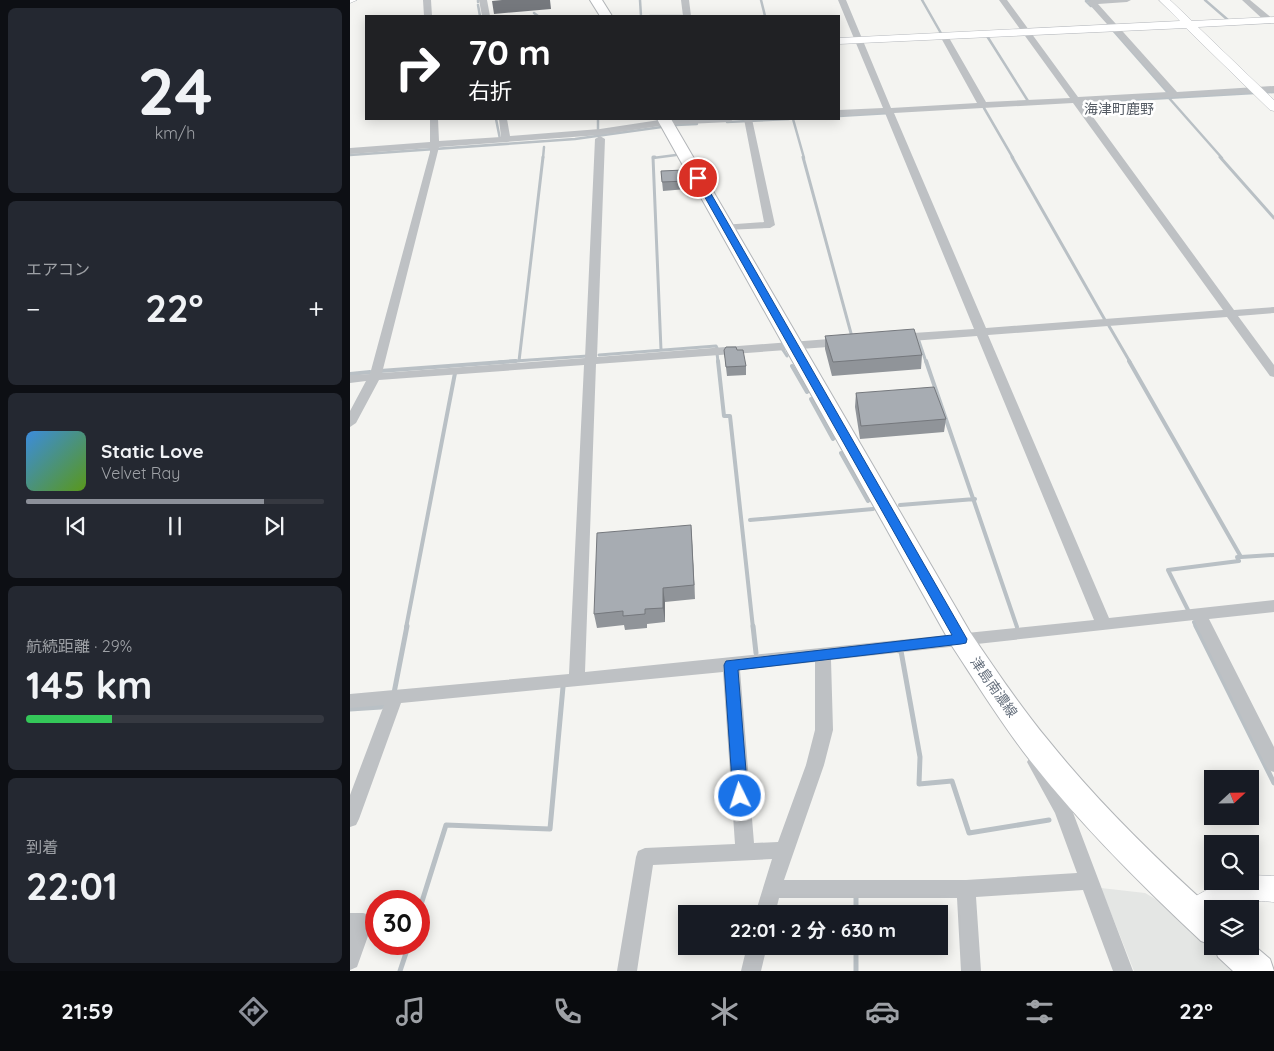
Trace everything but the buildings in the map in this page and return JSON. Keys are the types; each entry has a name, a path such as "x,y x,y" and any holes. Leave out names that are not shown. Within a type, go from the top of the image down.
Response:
{"main road":[{"path":"596,0 605,15"},
{"name":"津島南濃線","path":"667,124 961,639 1012,715 1049,763 1096,816 1203,922"},
{"path":"1240,955 1258,971"}],"street":[{"path":"427,0 428,15"},
{"path":"483,0 486,15"},
{"path":"685,0 687,15"},
{"path":"842,0 1104,624"},
{"path":"1003,0 1274,373"},
{"path":"1127,0 1092,2 1172,95"},
{"path":"1164,0 1274,107"},
{"path":"1246,0 1273,20"},
{"path":"840,41 1273,20"},
{"path":"944,36 983,105"},
{"path":"840,113 1078,102 1274,90"},
{"path":"350,424 375,377 435,149 434,120"},
{"path":"503,120 506,140"},
{"path":"350,158 700,120"},
{"path":"726,227 770,225 748,120"},
{"path":"350,151 435,149 600,140 667,124"},
{"path":"577,680 600,140"},
{"path":"883,339 1274,310"},
{"path":"350,379 853,341"},
{"path":"350,701 730,665 1274,606"},
{"path":"1199,614 1274,765"},
{"path":"768,905 815,765 824,730 823,655"},
{"path":"730,665 745,852"},
{"path":"350,819 395,697"},
{"path":"1012,715 1063,810 1124,971"},
{"path":"627,971 645,857 786,850"},
{"path":"772,889 966,888 1090,881"},
{"path":"1203,922 1228,892 1257,887 1274,889"},
{"path":"966,888 971,971"},
{"path":"350,922 363,922 350,960"},
{"path":"751,971 755,955"}],"shaded area":[{"path":"1101,888 1145,893 1166,905 1204,940 1204,955 1220,955 1237,971 1134,971"}],"waterway":[{"path":"640,0 641,15"},
{"path":"761,0 765,15"},
{"path":"922,0 942,35"},
{"path":"1091,6 1086,1 1099,0"},
{"path":"1205,0 1228,20"},
{"path":"478,5 480,15"},
{"path":"1111,28 1169,94"},
{"path":"987,36 1028,101"},
{"path":"1079,103 1274,92"},
{"path":"1169,98 1222,158"},
{"path":"984,108 1013,158"},
{"path":"840,116 890,113"},
{"path":"496,120 500,139"},
{"path":"598,120 598,130"},
{"path":"727,122 768,120"},
{"path":"793,120 804,158"},
{"path":"350,155 575,139 676,125 697,124"},
{"path":"543,158 544,147"},
{"path":"653,158 676,155"},
{"path":"519,361 543,157"},
{"path":"803,157 852,337"},
{"path":"1012,157 1105,320"},
{"path":"1220,157 1274,218"},
{"path":"653,158 661,350"},
{"path":"1109,326 1130,362"},
{"path":"918,338 926,362"},
{"path":"599,355 716,346 717,348"},
{"path":"783,350 787,356"},
{"path":"717,353 718,362"},
{"path":"519,361 588,356"},
{"path":"380,371 516,361"},
{"path":"499,362 519,361"},
{"path":"718,361 724,416 730,416 753,628"},
{"path":"926,361 973,499"},
{"path":"1129,361 1241,557"},
{"path":"792,366 807,392"},
{"path":"350,374 370,372"},
{"path":"406,628 455,373"},
{"path":"811,399 833,439"},
{"path":"841,453 868,501"},
{"path":"900,505 973,499"},
{"path":"973,499 1017,627"},
{"path":"750,520 873,509"},
{"path":"1241,557 1274,555"},
{"path":"1188,610 1168,570 1239,561 1237,557 1241,557"},
{"path":"1194,622 1196,626"},
{"path":"394,693 407,626"},
{"path":"753,626 756,653"},
{"path":"1196,626 1274,783"},
{"path":"899,651 901,651 920,757 919,784 952,781 969,833 1049,820"},
{"path":"426,890 446,825 550,829 563,687"},
{"path":"350,709 381,707 385,703"},
{"path":"856,895 856,905"},
{"path":"400,971 405,955"},
{"path":"856,955 856,971"}],"district":[{"name":"海津町鹿野","path":"1119,109"}],"route":[{"path":"698,178 961,639 730,665 740,796"}]}
